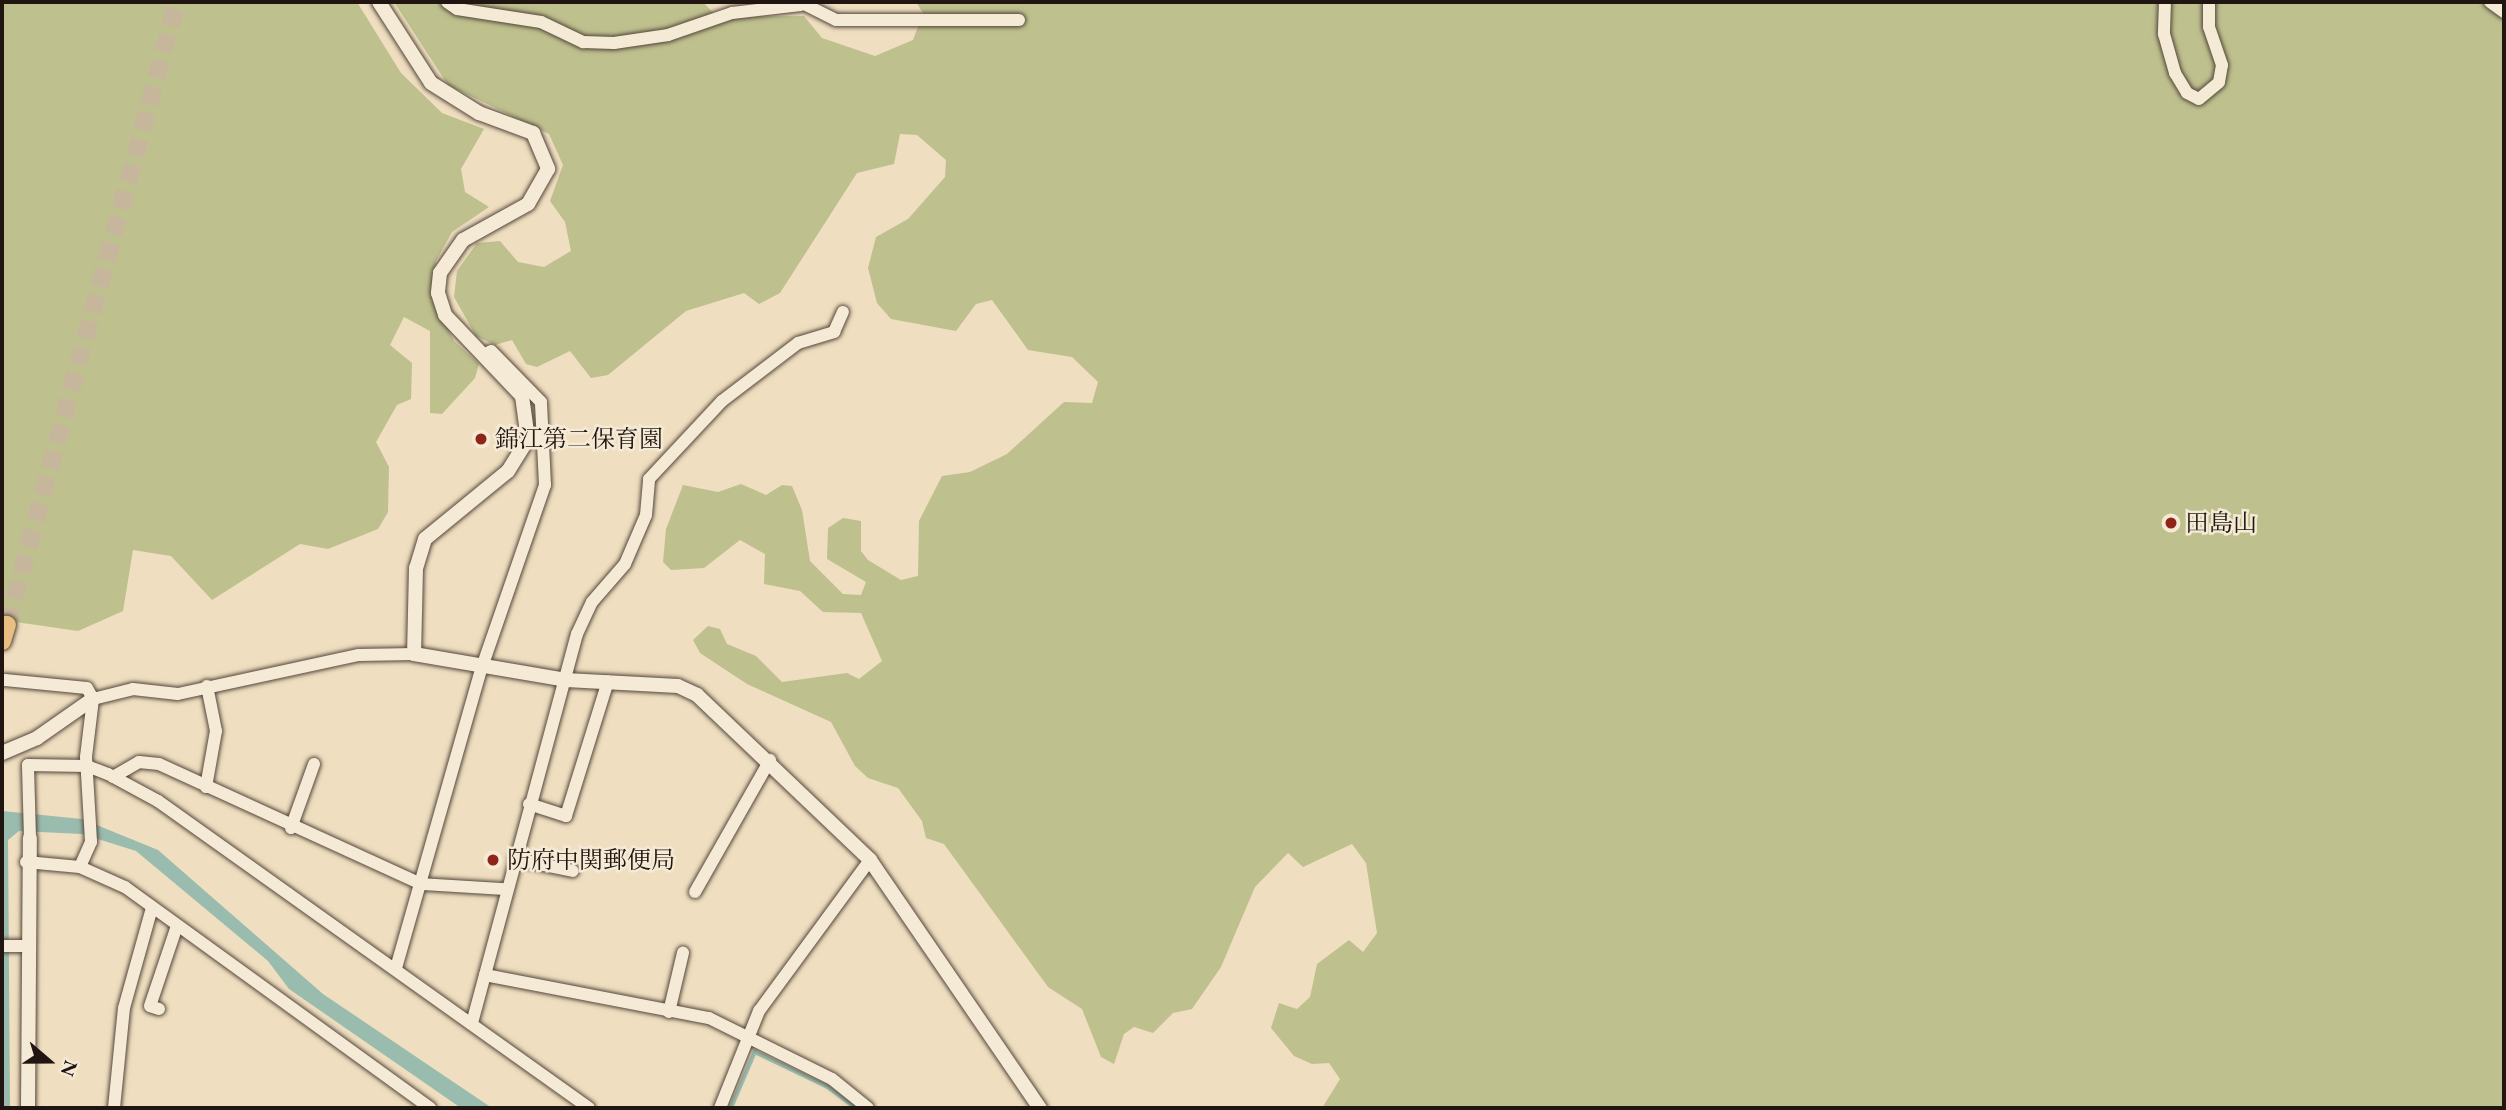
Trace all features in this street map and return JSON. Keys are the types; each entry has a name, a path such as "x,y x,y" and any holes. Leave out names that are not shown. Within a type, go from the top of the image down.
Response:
{"street":[{"path":"379,2 431,83 479,113 533,133 547,157 541,190 528,204 463,240 440,272 438,293 445,315 522,396 528,439 508,471 425,539 416,568 414,654"},
{"path":"447,2 457,9 541,22 583,41 614,43 668,35 732,13 800,3 836,20 1019,20"},
{"path":"2165,2 2164,34 2175,73 2187,93 2199,99 2219,82 2221,65 2208,27 2209,2"},
{"path":"2490,2 2504,12"},
{"path":"472,1023 503,890 585,612 621,573 646,515 654,470 710,411 778,356 834,332 843,312"},
{"path":"396,968 482,667 545,475 541,402 491,351 483,355"},
{"path":"2,753 37,738 93,699 207,686 359,655 414,654 566,680 678,686 770,760 870,860 1040,1108"},
{"path":"5,680 87,688 93,699 87,766 93,817 91,842 80,867"},
{"path":"529,804 566,816 608,681"},
{"path":"206,787 216,731 207,686"},
{"path":"695,892 770,760"},
{"path":"113,777 149,761 291,828 421,884 503,890"},
{"path":"291,828 314,764"},
{"path":"28,1108 23,946 26,862 30,838 29,765 87,766 158,801 589,1108"},
{"path":"514,859 573,871"},
{"path":"720,1108 746,1039 870,860"},
{"path":"26,862 80,867 152,908 430,1108"},
{"path":"114,1108 124,1008 152,908"},
{"path":"159,1009 150,1006 177,926"},
{"path":"2,946 23,946"},
{"path":"669,1012 683,953"},
{"path":"485,975 709,1018 746,1039 832,1079 868,1108"}],"green space":[{"path":"2,2 357,2 401,73 442,113 484,129 461,169 465,192 489,207 452,232 436,261 432,296 454,341 479,364 475,378 442,414 430,413 430,331 404,317 390,345 412,363 411,399 397,405 376,442 389,467 388,512 378,529 328,549 300,544 212,600 171,556 133,550 123,611 78,631 2,620"},
{"path":"394,2 703,2 717,17 804,16 822,38 875,56 913,40 923,13 916,2 2504,2 2504,1108 1322,1108 1340,1079 1329,1063 1312,1064 1294,1056 1271,1028 1279,1003 1297,1009 1310,997 1317,964 1349,940 1363,952 1377,933 1366,863 1352,844 1303,867 1288,853 1255,887 1221,967 1192,1009 1173,1013 1153,1033 1134,1027 1124,1034 1114,1064 1101,1057 1082,1009 1048,987 944,844 926,838 922,821 898,788 868,778 855,766 831,722 747,684 700,653 693,640 708,626 720,629 727,644 756,656 782,682 847,673 859,679 882,661 861,613 823,612 800,591 764,584 765,554 740,540 704,568 671,570 663,562 666,529 683,485 718,492 741,484 766,495 782,485 792,486 802,510 810,561 843,594 861,595 866,582 827,559 828,528 843,518 861,521 861,551 868,560 901,580 918,576 919,521 942,476 970,472 1007,454 1064,402 1092,403 1098,382 1072,357 1028,350 992,300 976,304 956,331 891,319 877,303 868,268 876,237 908,219 945,177 946,160 917,135 900,134 894,164 857,173 780,293 759,304 744,293 686,311 608,375 591,378 570,351 537,367 526,364 512,340 495,345 476,336 454,297 457,271 477,243 500,241 518,262 544,267 571,251 565,222 550,201 563,165 549,134 448,85"}],"shaded area":[{"path":"2,811 82,819 158,850 323,994 492,1108 461,1108 289,989 268,961 136,851 82,834 19,831 8,840 10,1108 2,1108"}],"waterway":[{"path":"731,1108 755,1052 828,1087 856,1108"}],"tunnel":[{"path":"7,625 177,2"}],"place":[{"name":"錦江第二保育園","path":"481,439"},
{"name":"田島山","path":"2171,523"},
{"name":"防府中関郵便局","path":"493,860"}]}
